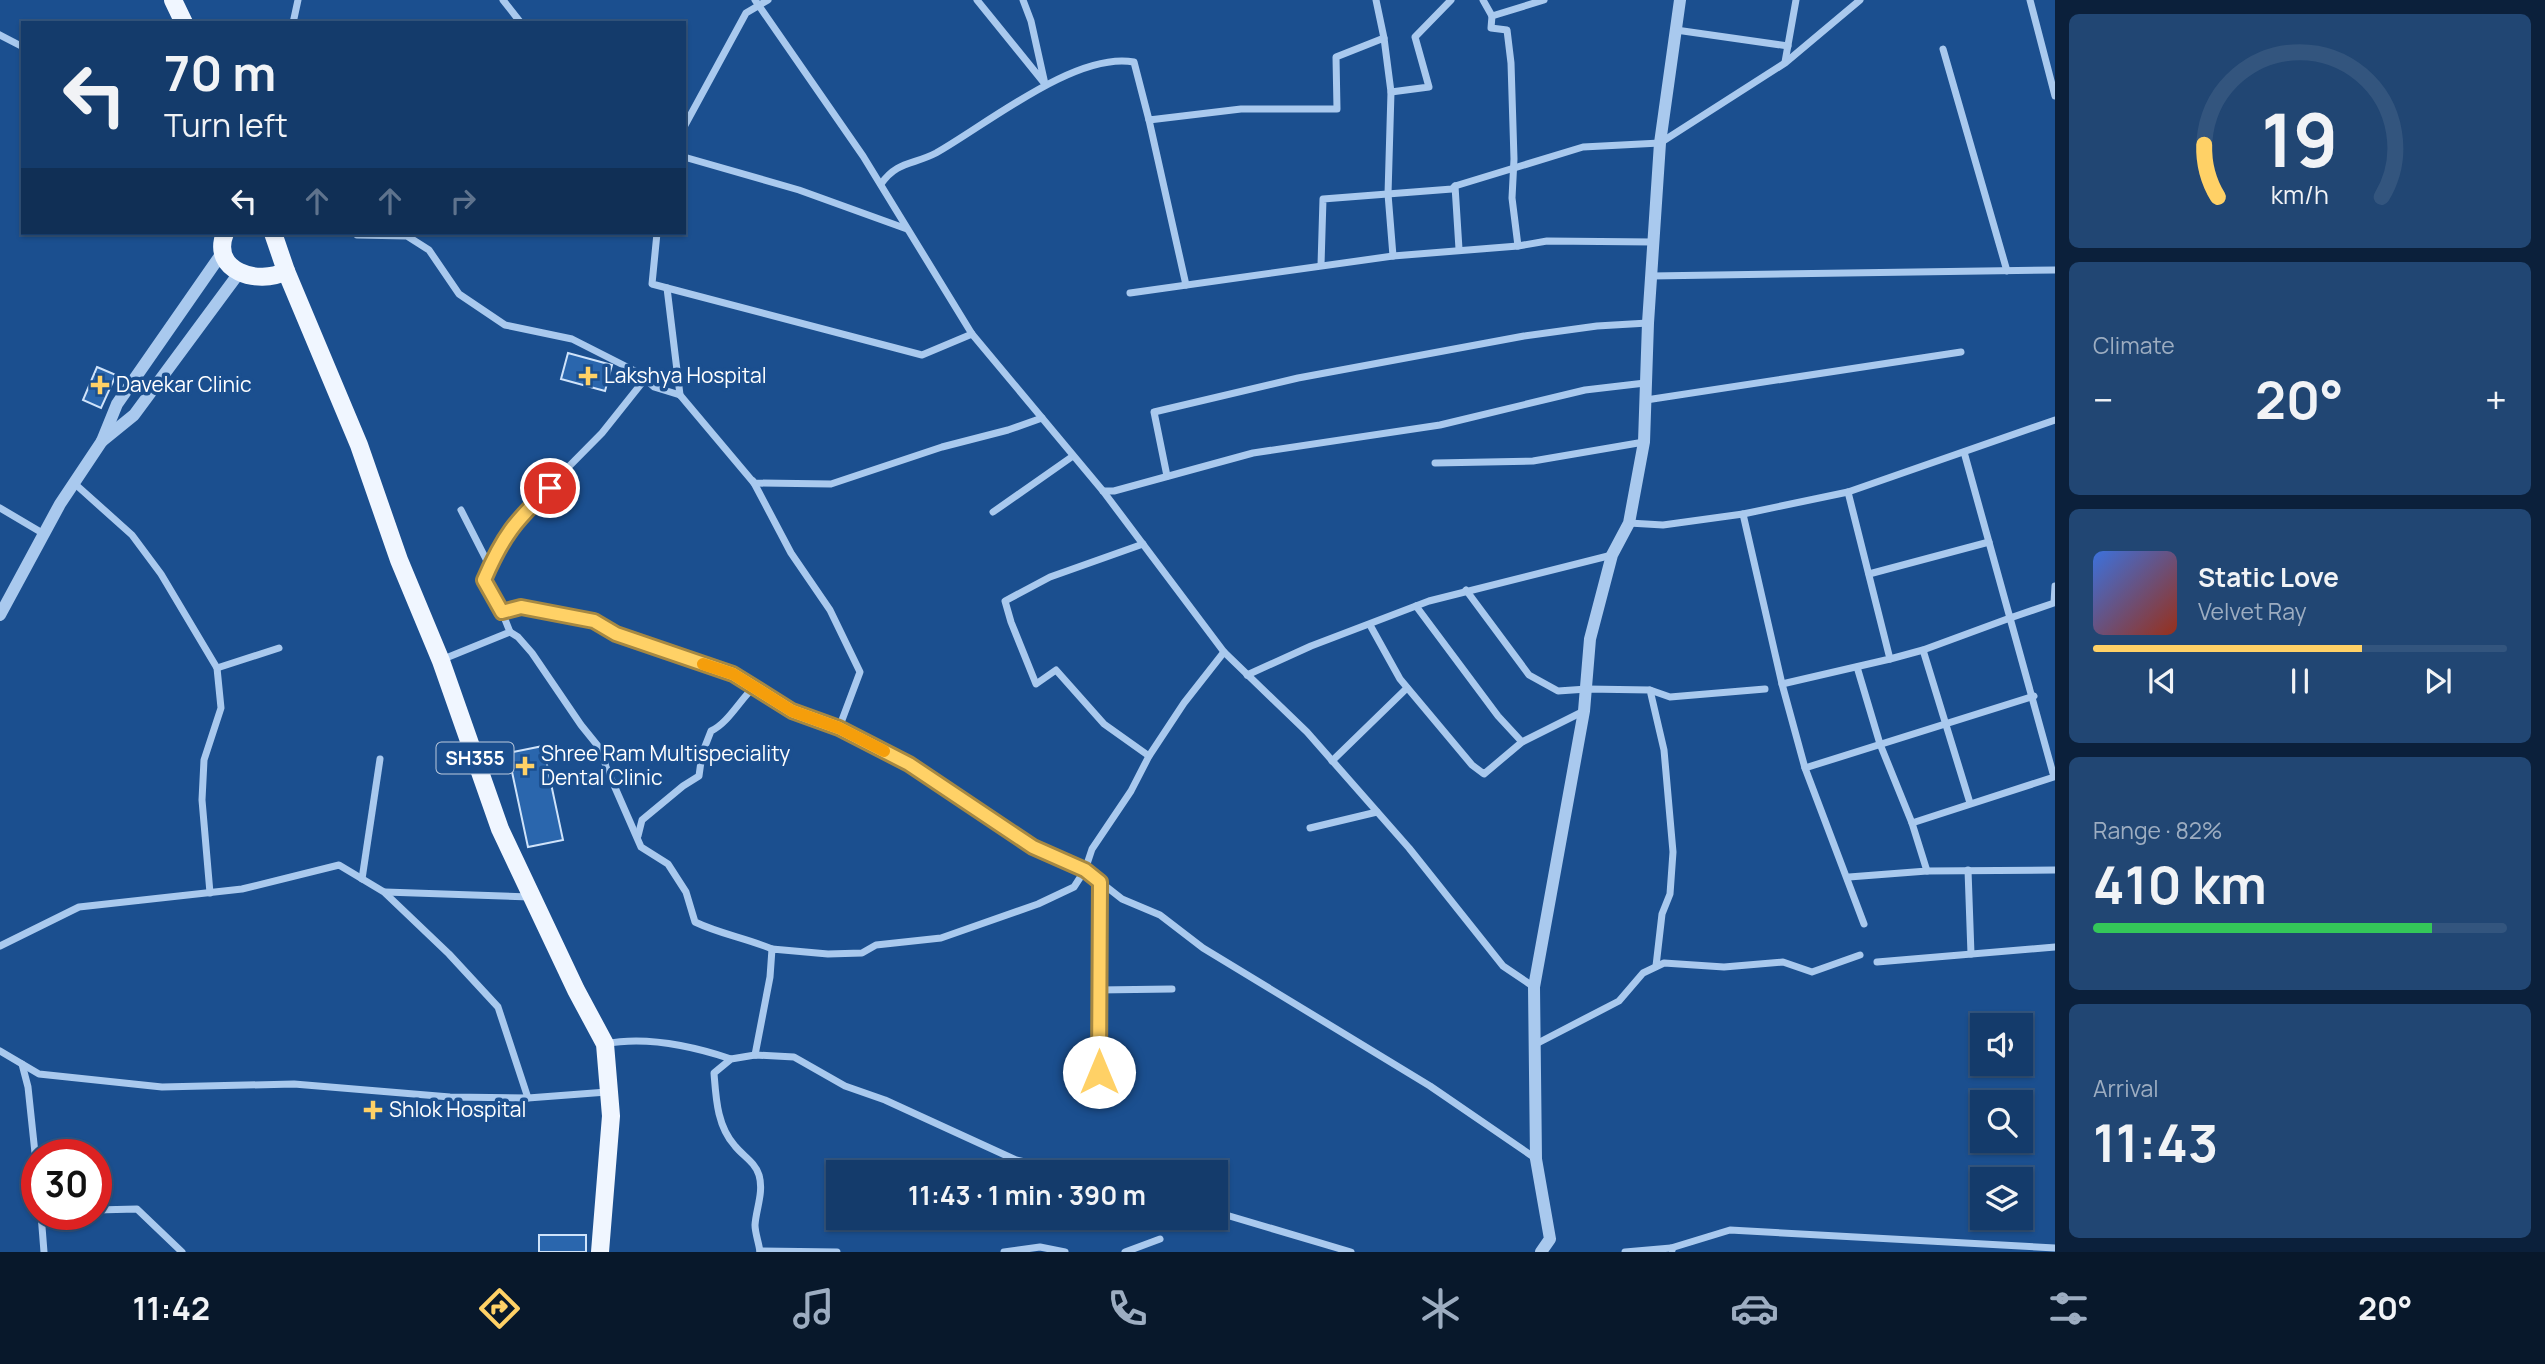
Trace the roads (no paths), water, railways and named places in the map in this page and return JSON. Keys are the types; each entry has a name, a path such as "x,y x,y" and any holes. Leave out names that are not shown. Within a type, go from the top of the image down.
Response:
{"main road":[{"path":"173,0 183,21"},
{"path":"225,235 222,253 227,264 239,273 261,278 277,276 286,271"},
{"name":"SH355","path":"274,235 286,271 359,445 399,560 441,660 500,829 576,990 605,1044 611,1116 600,1252"}],"street":[{"path":"294,21 299,0"},
{"path":"503,0 519,21"},
{"path":"686,123 746,13 757,3 768,0"},
{"path":"977,0 1045,84"},
{"path":"1023,0 1031,21 1045,84"},
{"path":"1376,0 1391,92 1388,194 1393,256"},
{"path":"1391,92 1429,87 1415,37 1451,0"},
{"path":"1483,0 1492,16 1491,28 1507,30 1514,170 1512,198 1518,246"},
{"path":"1492,16 1544,0"},
{"path":"1541,1252 1550,1239 1536,1159 1534,987 1584,711 1590,639 1612,555 1629,523 1644,442 1648,323 1660,144 1680,0"},
{"path":"1785,62 1796,0"},
{"path":"1321,265 1323,199 1452,189 1583,148 1660,144 1785,62 1860,0"},
{"path":"2030,0 2055,96"},
{"path":"757,3 881,184 972,334 1103,491 1224,652 1307,732 1377,812 1503,966 1534,987"},
{"path":"1676,30 1788,46"},
{"path":"0,35 21,46"},
{"path":"1149,120 1241,109 1338,108 1336,57 1384,38"},
{"path":"1943,49 2007,271"},
{"path":"881,184 891,170 934,154 1045,84 1115,58 1133,62 1149,120 1186,285"},
{"path":"686,158 799,190 908,229"},
{"path":"1455,186 1459,249"},
{"path":"410,235 429,250 459,294 505,325 572,339 645,379 654,387 680,395 753,481 791,553 830,610 860,673 839,728"},
{"path":"657,235 652,285 922,355 972,334"},
{"path":"1130,293 1321,265 1459,249 1518,246 1547,241 1653,242"},
{"path":"0,615 44,534 102,441 117,404 222,253"},
{"path":"1651,276 2055,270"},
{"path":"102,441 134,415 239,273"},
{"path":"667,288 680,395"},
{"path":"1167,476 1154,412 1297,378 1524,336 1597,326 1648,323"},
{"path":"1646,400 1961,352"},
{"path":"645,379 602,433 518,517 498,548 484,580 510,632 532,653 602,751 606,767 641,847 668,864 686,892 695,922 728,937 749,939 772,949 828,954 862,953 876,945 941,938 1038,904 1074,887 1085,870 1092,849 1131,791 1149,756 1184,703 1224,652"},
{"path":"1103,491 1114,491 1253,453 1440,425 1585,390 1645,383"},
{"path":"753,481 831,484 942,447 1042,418"},
{"path":"1629,523 1663,525 1743,514 1847,492 2055,420"},
{"path":"1435,463 1533,461 1644,442"},
{"path":"1912,822 2054,777 2034,696 1964,452"},
{"path":"993,512 1073,456"},
{"path":"74,483 132,535 161,574 217,668 221,708 204,760 202,800 210,893"},
{"path":"1847,492 1890,659"},
{"path":"0,508 44,534"},
{"path":"461,510 490,567"},
{"path":"1743,514 1782,684 1805,768 1849,877 1864,924"},
{"path":"1869,574 1989,542"},
{"path":"1143,544 1049,577 1006,601 1011,622 1037,684 1056,670 1104,724 1149,756"},
{"path":"1247,675 1311,646 1416,606 1466,590 1612,555"},
{"path":"1782,684 1923,650 2054,604 2055,586"},
{"path":"1466,590 1528,675 1558,691 1650,690 1670,697 1765,689"},
{"path":"1416,606 1483,698 1522,742"},
{"path":"502,612 521,607 594,621 616,634 733,674 792,711 839,728 909,764 1033,847 1085,870 1122,899 1160,915 1203,948 1430,1086 1536,1159"},
{"path":"1370,625 1407,688 1472,765 1484,774 1522,742 1584,711"},
{"path":"441,660 510,632"},
{"path":"217,668 279,648"},
{"path":"1923,650 1970,803"},
{"path":"1857,667 1880,744 1912,822 1927,871"},
{"path":"638,838 642,820 699,776 702,754 711,731 721,726 740,700 754,687"},
{"path":"1332,761 1407,688"},
{"path":"1650,690 1664,750 1673,852 1670,894 1662,914 1656,966"},
{"path":"1805,768 2034,696"},
{"path":"362,878 380,759"},
{"path":"1310,828 1377,812"},
{"path":"0,946 79,907 242,889 339,865 384,892 449,954 498,1007 528,1098"},
{"path":"1968,870 1971,954"},
{"path":"1849,877 1927,871 2055,870"},
{"path":"1099,1099 1100,882"},
{"path":"384,892 532,898"},
{"path":"1877,962 2055,947"},
{"path":"755,1055 770,977 772,949"},
{"path":"1536,1044 1619,1001 1643,973 1664,963 1724,967 1783,962 1812,972 1860,955"},
{"path":"1098,990 1172,989"},
{"path":"605,1044 628,1040 707,1051 731,1059 755,1055 794,1057 845,1086 885,1100 1016,1160"},
{"path":"0,1051 39,1074 163,1087 294,1084 450,1097 528,1098 609,1092"},
{"path":"731,1059 714,1073 716,1101 721,1122 733,1145 751,1161 759,1175 760,1199 755,1224 760,1252 837,1252"},
{"path":"22,1064 28,1087 34,1139"},
{"path":"112,1210 137,1209 182,1252"},
{"path":"1228,1216 1351,1252"},
{"path":"42,1230 44,1252"},
{"path":"1625,1252 1672,1250 1730,1230 2055,1248"},
{"path":"1125,1252 1160,1239"},
{"path":"1004,1252 1040,1247 1065,1252"}],"place":[{"name":"Lakshya Hospital","path":"588,376"},
{"name":"Davekar Clinic","path":"100,385"},
{"name":"Shree Ram Multispeciality Dental Clinic","path":"525,766"},
{"name":"Shlok Hospital","path":"373,1110"}]}
